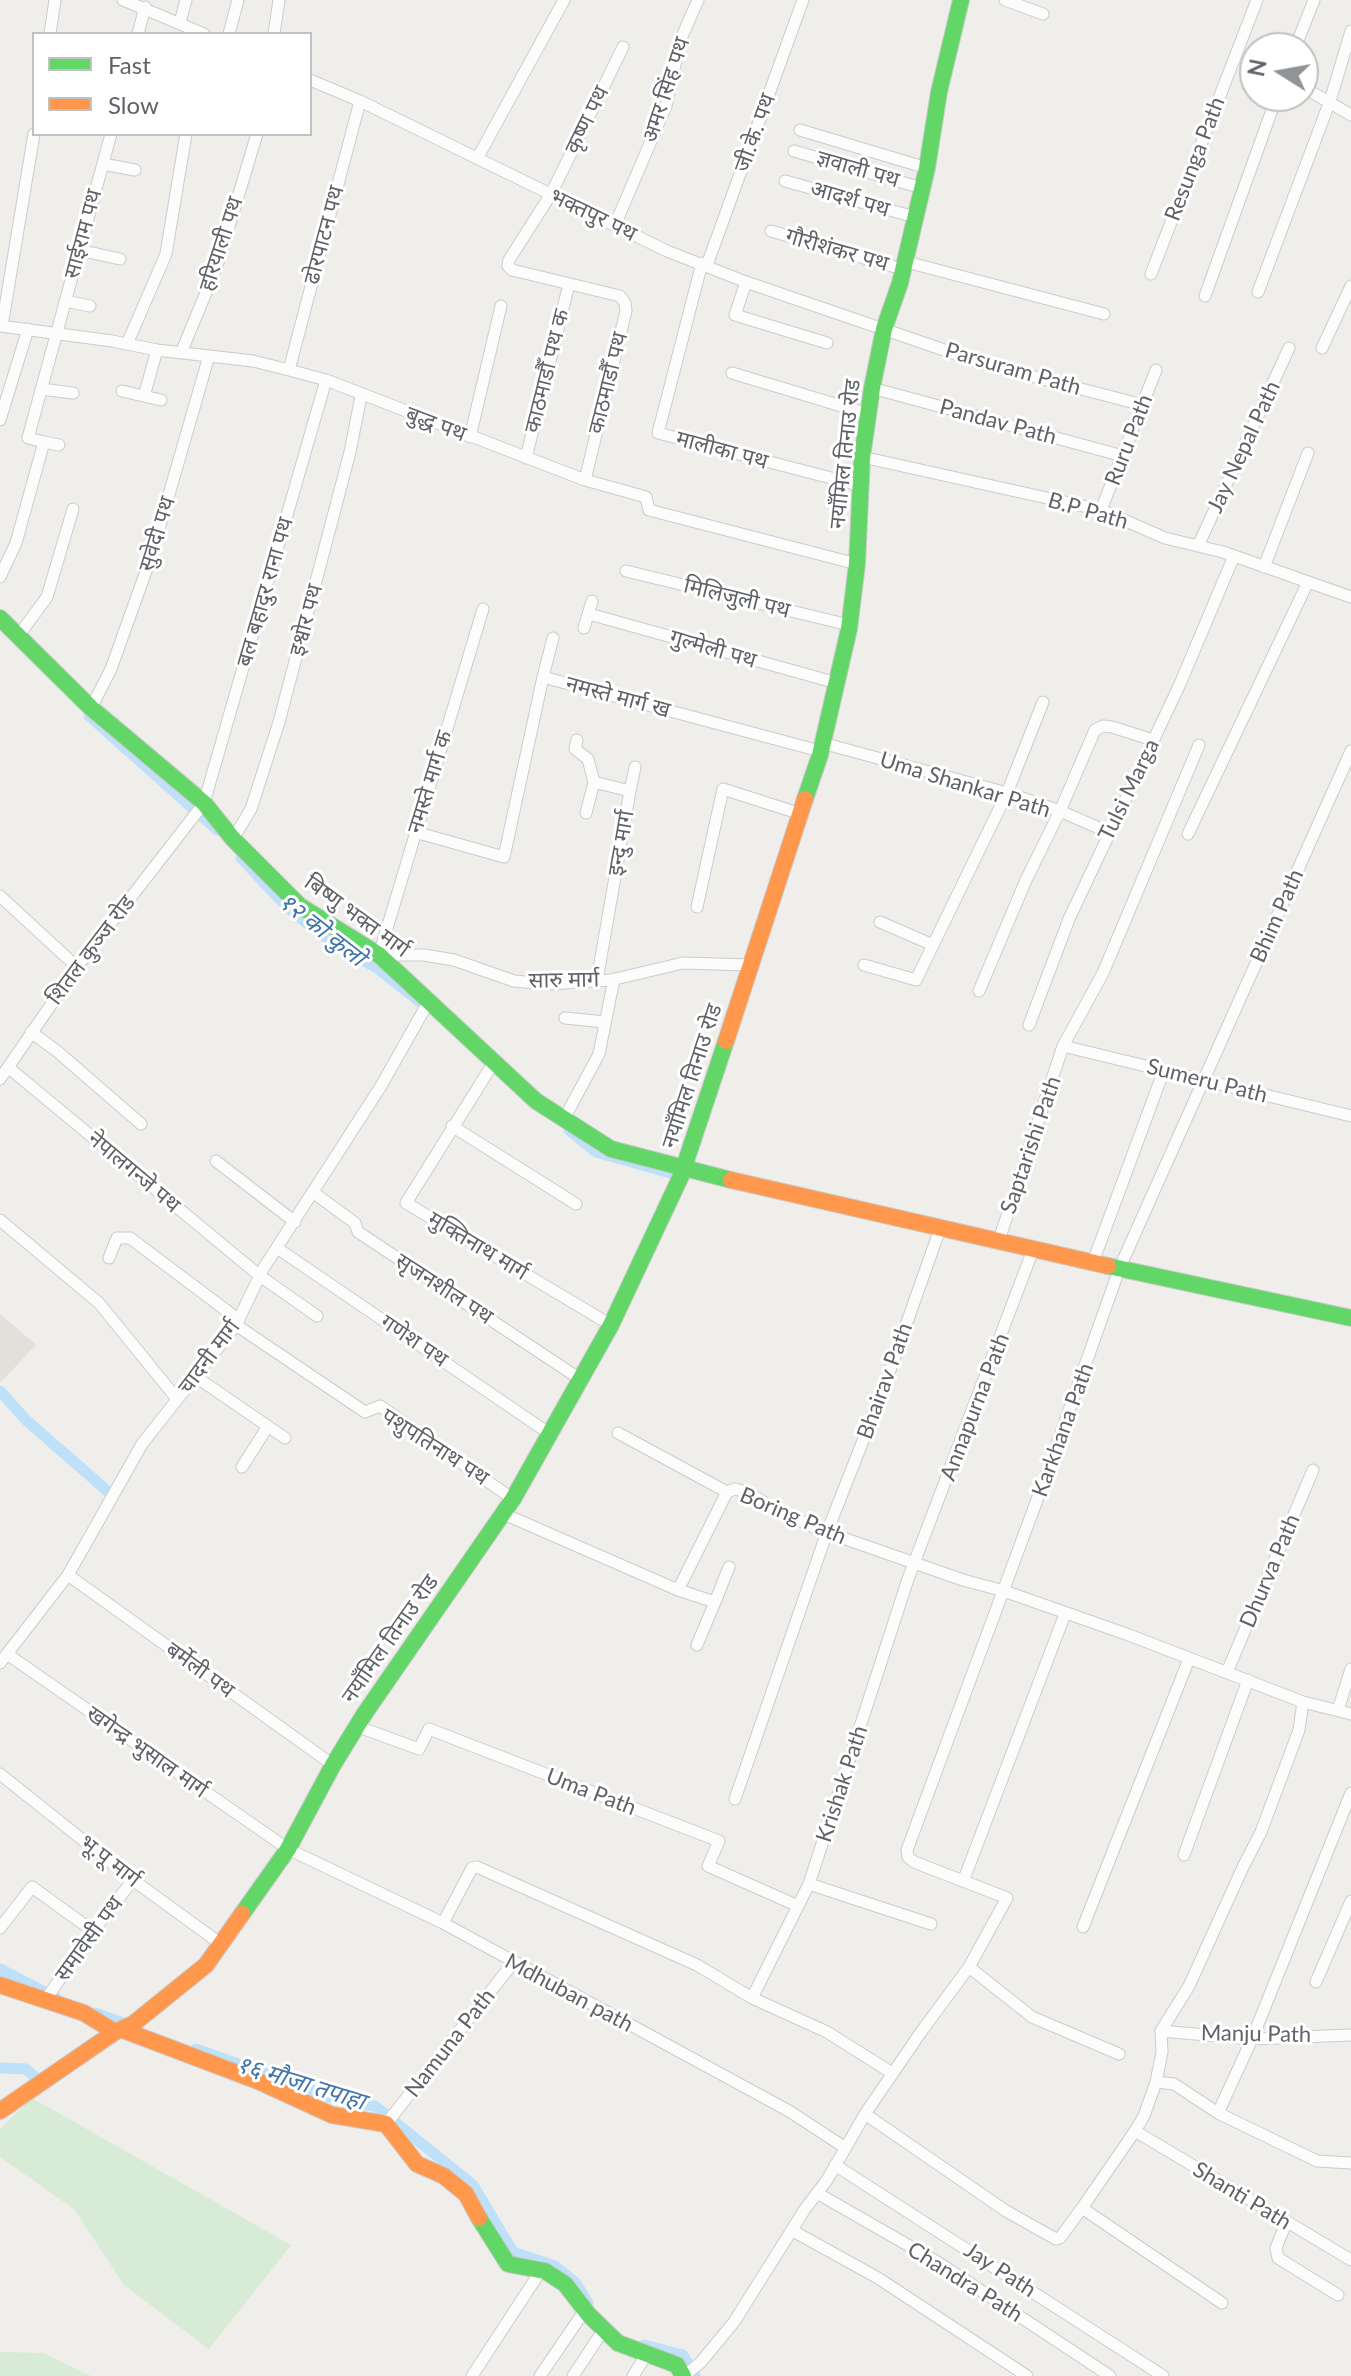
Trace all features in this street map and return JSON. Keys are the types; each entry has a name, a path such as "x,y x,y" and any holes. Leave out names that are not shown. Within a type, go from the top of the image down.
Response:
{"street":[{"path":"50,32 55,0"},
{"path":"123,0 200,32"},
{"path":"180,22 186,0"},
{"path":"230,32 238,0"},
{"path":"274,32 279,0"},
{"path":"478,157 564,0"},
{"name":"अमर सिंह पथ","path":"615,225 666,106 680,41 698,0"},
{"name":"जी.के. पथ","path":"704,264 803,0"},
{"name":"नयाँमिल तिनाउ रोड","path":"0,2111 124,2029 206,1965 288,1849 356,1726 504,1514 611,1325 685,1168 801,814 837,683 857,564 862,457 872,388 884,329 927,168 939,92 961,0"},
{"path":"1005,0 1043,14"},
{"name":"Resunga Path","path":"1151,274 1257,0"},
{"path":"1301,32 1314,0"},
{"path":"139,32 145,7"},
{"path":"1258,292 1330,101 1351,31"},
{"name":"कृष्ण पथ","path":"551,194 623,47"},
{"name":"भक्तपुर पथ","path":"312,81 478,157 667,251 746,282 884,329"},
{"path":"1319,95 1351,115"},
{"name":"ढोरपाटन पथ","path":"289,370 360,101"},
{"path":"1205,296 1271,112"},
{"path":"800,130 927,168"},
{"path":"1,326 34,136"},
{"name":"साईराम पथ","path":"44,442 28,438 110,136"},
{"path":"127,344 166,254 186,136"},
{"name":"हरियाली पथ","path":"181,353 217,266 256,136"},
{"name":"ज्ञवाली पथ","path":"794,151 922,188"},
{"path":"103,164 135,170"},
{"name":"आदर्श पथ","path":"785,181 915,217"},
{"name":"काठमाडौँ पथ","path":"551,194 508,266 512,270 620,296 626,311 585,480"},
{"name":"गौरीशंकर पथ","path":"771,231 1104,314"},
{"path":"79,250 120,259"},
{"name":"मालीका पथ","path":"704,264 658,433 862,486"},
{"path":"746,282 735,315 827,343"},
{"name":"काठमाडौँ पथ क","path":"526,458 569,284"},
{"path":"1322,348 1351,286"},
{"path":"65,301 90,306"},
{"path":"470,437 501,306"},
{"name":"बुद्ध पथ","path":"1,326 253,361 326,380 585,480 646,497 649,510 857,564"},
{"path":"0,420 28,329"},
{"name":"Parsuram Path","path":"884,329 985,364 1143,405"},
{"name":"Jay Nepal Path","path":"1198,546 1289,348"},
{"path":"144,396 157,350"},
{"name":"सुवेदी पथ","path":"91,708 111,669 150,560 209,356"},
{"name":"Ruru Path","path":"1101,510 1156,370"},
{"path":"732,373 868,414"},
{"name":"बल बहादुर राना पथ","path":"204,803 326,380"},
{"name":"Pandav Path","path":"872,388 1123,456"},
{"path":"41,389 73,393"},
{"path":"122,391 161,400"},
{"name":"इश्वोर पथ","path":"233,839 251,809 279,722 350,452 361,396"},
{"path":"0,577 16,543 44,442 59,445"},
{"path":"1264,567 1308,453"},
{"name":"B.P Path","path":"862,457 1101,510 1165,538 1234,556 1351,597"},
{"path":"19,635 47,597 73,509"},
{"name":"Tulsi Marga","path":"1029,1025 1069,919 1180,684 1234,556"},
{"name":"मिलिजुली पथ","path":"626,571 849,625"},
{"path":"1188,834 1308,582"},
{"path":"584,628 592,601"},
{"name":"नमस्ते मार्ग क","path":"379,955 483,609"},
{"name":"गुल्मेली पथ","path":"589,614 837,683"},
{"name":"बिष्णु भक्त मार्ग","path":"0,618 91,708 204,803 233,839 300,906 379,955 491,1065 536,1101 611,1149 998,1243 1351,1318"},
{"path":"543,677 553,638"},
{"name":"नमस्ते मार्ग ख","path":"415,832 504,857 543,677 821,747"},
{"path":"907,993 974,865 1043,702"},
{"path":"1108,832 1060,811 1095,730 1103,726 1112,727 1153,740"},
{"name":"इन्दु मार्ग","path":"577,740 575,749 588,759 594,782 630,791 597,980"},
{"name":"Saptarishi Path","path":"998,1243 1063,1046 1103,973 1199,745"},
{"name":"Uma Shankar Path","path":"821,747 1007,793 1060,811 1026,880 979,991"},
{"name":"Bhim Path","path":"1120,1267 1351,751"},
{"path":"630,791 635,767"},
{"path":"586,813 594,782"},
{"path":"697,907 723,789 801,814"},
{"name":"शितल कुञ्ज रोड","path":"0,1079 77,967 204,803"},
{"path":"0,896 77,967"},
{"path":"880,922 933,945"},
{"name":"सारु मार्ग","path":"379,955 424,955 454,960 514,981 549,984 614,979 683,963 751,965"},
{"path":"864,965 916,980"},
{"path":"564,1119 599,1054 614,979"},
{"name":"चादनी मार्ग","path":"4,1658 68,1575 142,1444 238,1322 260,1276 381,1086 427,1005"},
{"path":"565,1018 605,1022"},
{"path":"31,1032 141,1124"},
{"name":"Sumeru Path","path":"1063,1046 1351,1116"},
{"name":"मुक्तिनाथ मार्ग","path":"491,1065 406,1203 611,1325"},
{"name":"नेपालगन्जे पथ","path":"9,1068 260,1276 317,1316"},
{"path":"1093,1262 1164,1070"},
{"path":"452,1126 576,1204"},
{"path":"216,1161 295,1222"},
{"name":"सृजनशील पथ","path":"314,1193 355,1223 358,1232 580,1379"},
{"path":"0,1220 99,1303 177,1399"},
{"name":"Bhairav Path","path":"735,1799 827,1532 883,1390 940,1229"},
{"path":"109,1258 117,1238 130,1238 238,1322"},
{"name":"गणेश पथ","path":"277,1248 550,1434"},
{"name":"Annapurna Path","path":"916,1563 1033,1250"},
{"name":"Karkhana Path","path":"964,1879 914,1862 908,1857 907,1850 1120,1267"},
{"name":"पशुपतिनाथ पथ","path":"238,1322 365,1412 380,1406 513,1499"},
{"path":"196,1377 285,1438"},
{"path":"242,1467 268,1426"},
{"path":"618,1433 727,1492"},
{"name":"Dhurva Path","path":"1227,1672 1313,1470"},
{"name":"Boring Path","path":"678,1590 727,1492 735,1489 827,1532 1129,1635 1303,1702 1351,1714"},
{"path":"504,1514 678,1590 715,1602"},
{"name":"Krishak Path","path":"752,1998 809,1884 916,1563"},
{"path":"697,1645 729,1567"},
{"name":"बर्मेली पथ","path":"68,1575 333,1765"},
{"path":"0,1985 51,1992 84,2013 258,2081 332,2115 386,2124 417,2164 444,2176 466,2194 486,2232 508,2264 545,2271 565,2284 585,2310 618,2343 677,2365 683,2376 701,2362 734,2322 892,2073 969,1967 1007,1898 964,1879 1065,1614"},
{"name":"खगेन्द्र भुसाल मार्ग","path":"4,1658 288,1849"},
{"path":"1083,1927 1189,1659"},
{"path":"1338,1710 1351,1669"},
{"path":"1184,1855 1248,1680"},
{"path":"865,2114 1006,2211 1050,2237 1060,2238 1144,2116 1162,2052 1161,2031 1189,1986 1261,1832 1299,1730 1303,1702"},
{"name":"Uma Path","path":"356,1726 419,1749 429,1729 719,1841 708,1866 798,1906"},
{"name":"भू.पू मार्ग","path":"0,1774 133,1880 221,1944"},
{"path":"1218,2113 1252,2039 1351,1793"},
{"name":"Mdhuban path","path":"288,1849 443,1923 789,2111 844,2147"},
{"path":"443,1923 472,1868 477,1867 697,1965 752,1998 827,2032 892,2073"},
{"name":"समावेसी पथ","path":"51,1992 133,1880"},
{"path":"809,1884 931,1924"},
{"path":"0,1928 32,1887 93,1931"},
{"path":"1316,1982 1351,1901"},
{"name":"Namuna Path","path":"386,2124 513,1963"},
{"path":"969,1967 1032,2017 1119,2054"},
{"name":"Manju Path","path":"1161,2031 1252,2039 1351,2035"},
{"path":"1156,2082 1174,2084 1218,2113 1317,2161 1351,2163"},
{"name":"Shanti Path","path":"1135,2131 1351,2260"},
{"name":"Jay Path","path":"835,2165 1163,2376"},
{"name":"Chandra Path","path":"817,2193 939,2263 1110,2376"},
{"path":"1082,2208 1222,2303"},
{"path":"1286,2223 1276,2248 1278,2258 1338,2295"},
{"path":"793,2231 878,2278 1027,2376"},
{"path":"472,2376 540,2272"},
{"path":"540,2376 585,2310"},
{"path":"573,2376 604,2329"},
{"path":"633,2376 646,2355"}],"shaded area":[{"path":"0,1314 36,1345 0,1383"}],"green space":[{"path":"32,2098 291,2245 209,2349 124,2285 74,2209 0,2157 0,2129"},
{"path":"0,2352 44,2353 91,2376 0,2376"}],"waterway":[{"name":"१२ को कुलो","path":"89,716 217,830"},
{"name":"१२ को कुलो","path":"241,858 287,907 309,925 339,947 377,968 420,1002"},
{"name":"१२ को कुलो","path":"569,1130 596,1152 681,1176"},
{"path":"0,1391 26,1420 112,1495"},
{"name":"१६ मौजा तपाहा","path":"0,1969 56,1998"},
{"name":"१६ मौजा तपाहा","path":"95,2013 131,2026"},
{"name":"१६ मौजा तपाहा","path":"196,2049 347,2103 375,2106 473,2185 513,2252 555,2266 575,2282 588,2303"},
{"path":"0,2068 26,2069 37,2079"},
{"name":"१६ मौजा तपाहा","path":"644,2345 683,2355 695,2376"}],"traffic: fast":[{"path":"805,799 820,755 849,629 857,564 862,457 872,388 884,329 900,283 927,168 939,92 961,0"},
{"path":"0,618 91,708 204,803 233,839 300,906 379,955 536,1101 611,1149 731,1180"},
{"path":"242,1914 288,1849 365,1713 513,1499 611,1325 681,1176 726,1041"},
{"path":"1108,1266 1351,1318"},
{"path":"479,2218 508,2264 545,2271 565,2284 589,2315 618,2343 677,2365 683,2376"}],"traffic: slow":[{"path":"726,1041 805,799"},
{"path":"731,1180 1108,1266"},
{"path":"0,2111 115,2032 133,2024 206,1965 242,1914"},
{"path":"0,1985 84,2013 115,2032"},
{"path":"123,2030 258,2081 332,2115 386,2124 417,2164 444,2176 466,2194 479,2218"}]}
